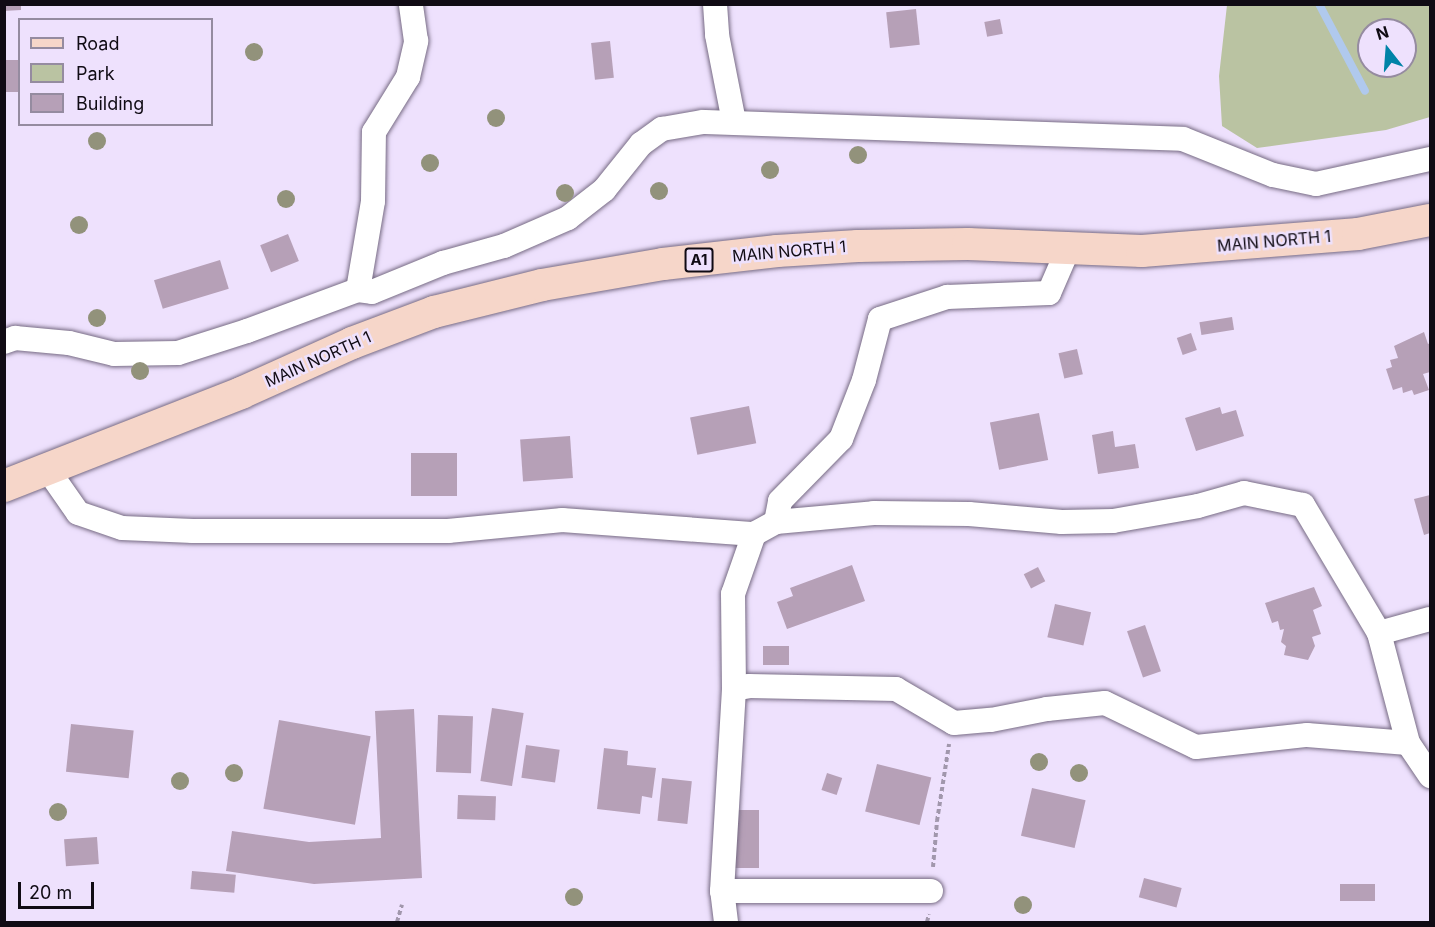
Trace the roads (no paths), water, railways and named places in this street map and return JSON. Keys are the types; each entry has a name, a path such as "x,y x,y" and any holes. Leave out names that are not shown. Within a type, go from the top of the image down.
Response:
{"main road":[{"name":"MAIN NORTH 1","path":"4,486 242,393 352,343 434,312 542,285 663,264 777,251 858,246 968,244 1142,252 1358,234 1431,220"}],"street":[{"path":"358,290 373,201 374,132 408,77 416,41 411,4"},
{"path":"715,4 717,35 734,122"},
{"path":"4,342 15,339 69,343 114,354 177,352 247,331 358,290 372,292 443,263 504,246 568,218 604,190 641,144 662,129 703,122 1183,139 1273,175 1316,184 1431,159"},
{"path":"776,522 780,501 840,439 864,380 880,319 947,297 1049,293 1068,249"},
{"path":"48,470 78,513 122,528 448,531 562,520 754,534 776,522 874,513 969,514 1062,522 1113,521 1198,506 1244,493 1303,505 1379,633 1408,743 1431,776"},
{"path":"726,922 723,891 734,689 734,594 754,534"},
{"path":"1379,633 1431,619"},
{"path":"734,689 749,687 896,689 954,723 991,720 1047,709 1105,703 1196,747 1307,735 1408,743"},
{"path":"723,891 931,891"}],"waterway":[{"path":"1319,4 1365,91"}]}
